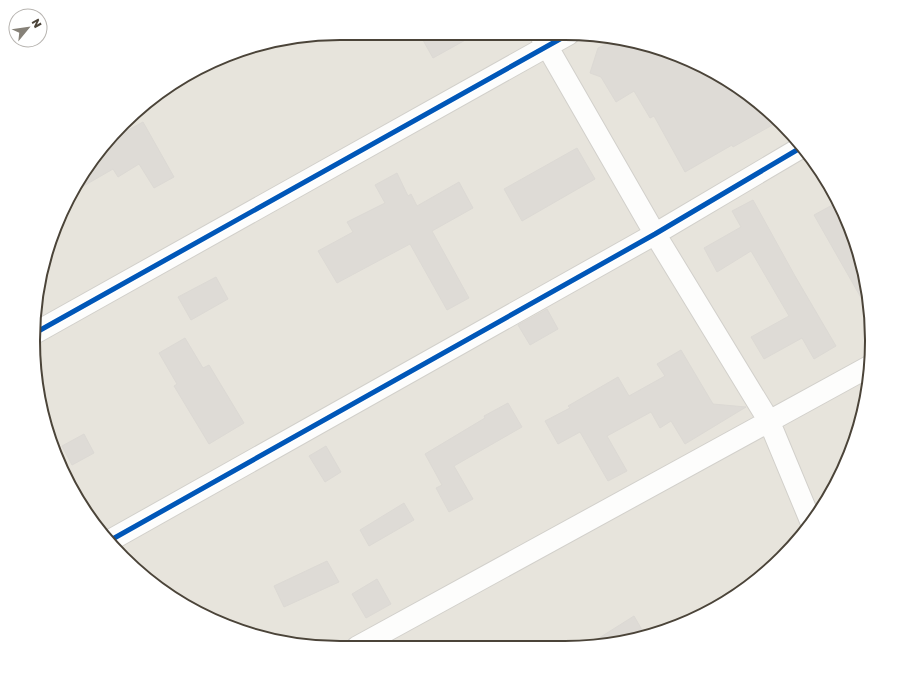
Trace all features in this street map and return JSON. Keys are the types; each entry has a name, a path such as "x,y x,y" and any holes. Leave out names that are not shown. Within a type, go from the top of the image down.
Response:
{"street":[{"path":"41,330 544,40 655,234 769,421 808,515"},
{"path":"114,537 655,234 797,150"},
{"path":"367,641 863,370"}],"shaded area":[{"path":"564,40 604,43 642,50 679,63 715,80 763,115 790,142 825,190 849,244 855,263 862,301 865,340 864,360 855,418 834,473 825,491 803,523 777,553 763,566 715,601 697,610 661,625 623,635 564,641 340,641 301,638 263,631 208,610 190,601 158,579 128,553 115,539 80,491 71,473 56,437 46,399 41,360 41,321 50,263 63,226 80,190 102,158 128,128 158,102 190,80 244,56 282,46 321,41"}],"building":[{"path":"423,40 465,40 433,58"},
{"path":"607,44 623,46 642,50 679,63 715,80 747,102 773,125 733,147 732,145 685,172 654,116 650,118 634,91 616,102 601,77 590,73 598,48"},
{"path":"143,122 174,177 154,188 139,164 118,177 113,169 82,187 102,158 124,132"},
{"path":"577,148 595,179 522,221 504,189"},
{"path":"397,173 408,196 411,194 417,206 459,182 473,208 432,231 469,298 447,310 410,244 337,283 318,251 353,232 347,222 385,203 375,185"},
{"path":"753,200 836,346 814,359 802,338 764,359 751,337 789,316 751,251 717,272 704,248 741,227 732,211"},
{"path":"832,205 849,244 855,263 862,299 814,215"},
{"path":"216,277 228,299 191,320 178,297"},
{"path":"547,309 558,329 530,345 518,325"},
{"path":"185,338 203,368 209,365 244,423 209,444 174,386 177,384 159,353"},
{"path":"681,350 713,404 746,407 685,444 671,421 660,428 651,412 607,436 627,471 608,481 580,432 558,444 545,421 570,408 568,406 618,377 629,396 665,376 657,364"},
{"path":"508,403 522,427 454,466 473,499 449,512 436,488 442,485 425,454 485,418 484,416"},
{"path":"84,434 94,453 72,465 62,446"},
{"path":"326,446 341,472 325,482 309,456"},
{"path":"404,503 414,520 369,546 360,530"},
{"path":"327,561 339,582 284,607 274,586"},
{"path":"377,579 391,604 366,618 352,594"},
{"path":"634,616 643,631 623,635 598,639"}],"cycle path":[{"path":"41,330 558,40"},
{"path":"114,538 655,234 797,150"}]}
